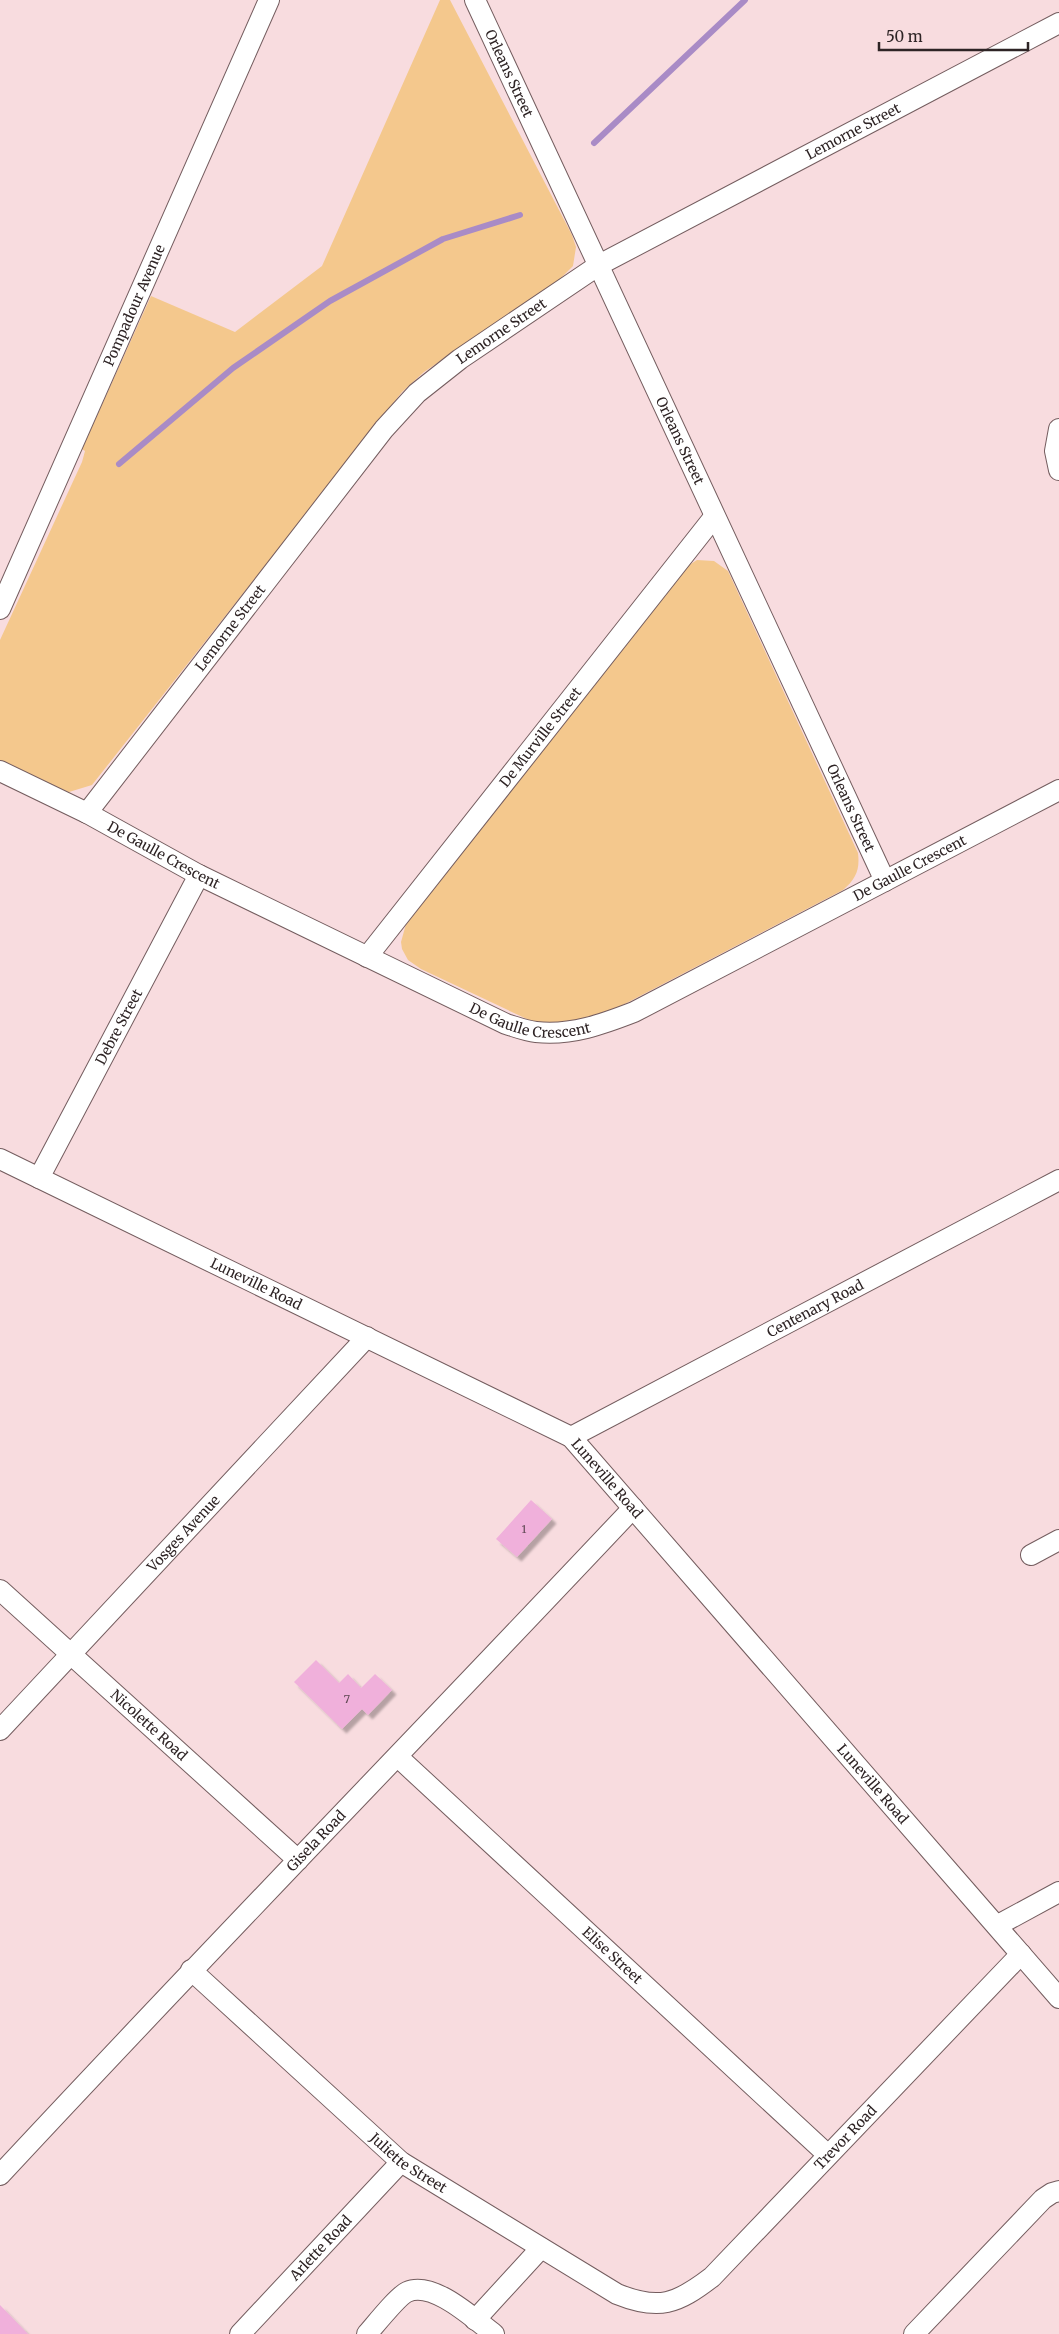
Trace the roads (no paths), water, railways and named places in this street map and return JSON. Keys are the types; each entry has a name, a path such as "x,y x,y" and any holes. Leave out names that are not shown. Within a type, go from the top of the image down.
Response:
{"street":[{"name":"Pompadour Avenue","path":"0,609 270,0"},
{"name":"Orleans Street","path":"475,0 714,517 886,881"},
{"name":"Lemorne Street","path":"87,813 384,429 418,393 460,360 599,265 1059,23"},
{"path":"1059,429 1055,452 1059,470"},
{"name":"De Murville Street","path":"367,957 714,517"},
{"name":"De Gaulle Crescent","path":"0,771 87,813 199,876 506,1024 536,1032 569,1032 600,1025 634,1012 886,881 1057,796"},
{"name":"Debre Street","path":"39,1178 199,876"},
{"name":"Luneville Road","path":"0,1159 571,1437 998,1925 1059,1998"},
{"name":"Centenary Road","path":"571,1437 1059,1180"},
{"name":"Vosges Avenue","path":"0,1730 367,1337"},
{"name":"Gisela Road","path":"0,2175 191,1970 398,1757 633,1508"},
{"path":"1031,1555 1059,1540"},
{"name":"Nicolette Road","path":"0,1590 298,1860"},
{"name":"Elise Street","path":"398,1757 828,2155"},
{"path":"998,1925 1059,1892"},
{"name":"Trevor Road","path":"659,2304 690,2294 712,2277 1021,1954"},
{"name":"Juliette Street","path":"191,1970 401,2162 617,2294 638,2303 659,2304"},
{"name":"Arlette Road","path":"240,2334 401,2162"},
{"path":"914,2334 1044,2200 1052,2193 1059,2191"},
{"path":"475,2320 541,2248"},
{"path":"367,2334 406,2292 415,2290 430,2292 446,2298 494,2334"}],"waterway":[{"path":"594,143 745,0"},
{"path":"119,464 233,368 330,301 443,239 520,215"}]}
